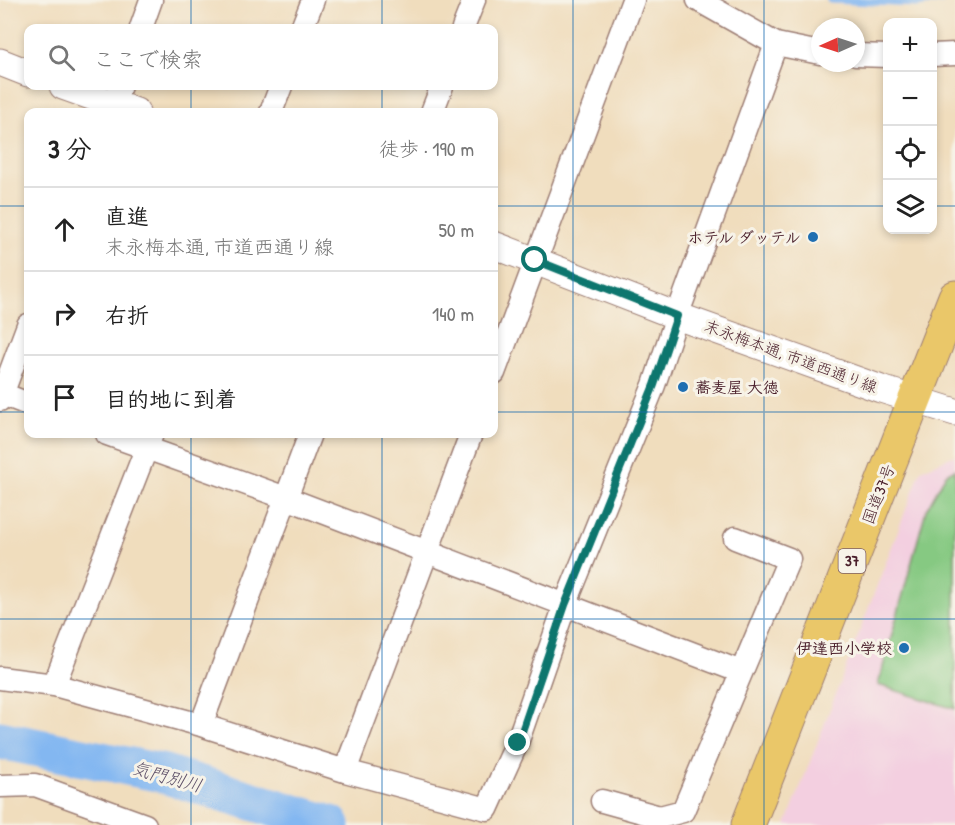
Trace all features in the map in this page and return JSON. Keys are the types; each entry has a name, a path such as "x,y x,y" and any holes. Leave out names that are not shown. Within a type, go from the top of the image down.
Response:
{"highway":[{"name":"国道37号","path":"748,825 955,297"}],"street":[{"path":"142,24 151,0"},
{"path":"304,24 313,0"},
{"path":"465,24 474,0"},
{"path":"498,362 633,0"},
{"path":"699,0 776,44 811,51"},
{"path":"0,678 54,685 201,725 345,771 487,809 518,743 565,605 654,385 776,44"},
{"path":"937,55 955,54"},
{"path":"865,55 883,56"},
{"path":"0,62 24,71"},
{"path":"76,90 120,104"},
{"path":"273,108 279,90"},
{"path":"434,108 440,90"},
{"name":"末永梅本通, 市道西通り線","path":"498,246 677,316 955,412"},
{"path":"24,336 1,396 24,403"},
{"path":"131,438 149,441 286,498 741,672"},
{"path":"201,725 308,438"},
{"path":"345,771 470,438"},
{"path":"54,685 149,441"},
{"path":"602,801 660,817 683,811 789,559 735,538"},
{"path":"0,786 35,785 145,825"}],"shaded area":[{"name":"伊達西小学校","path":"955,455 955,825 786,825 921,470"}],"green space":[{"path":"955,469 955,709 878,685 926,510 946,474"}],"waterway":[{"path":"830,0 917,4 942,0"},
{"name":"気門別川","path":"0,740 161,773 331,825"}],"place":[{"name":"ホテル ダッテル","path":"813,237"},
{"name":"蕎麦屋 大徳","path":"683,387"},
{"name":"伊達西小学校","path":"904,648"}],"route":[{"path":"518,743 565,605 654,385 677,316 535,260"}]}
